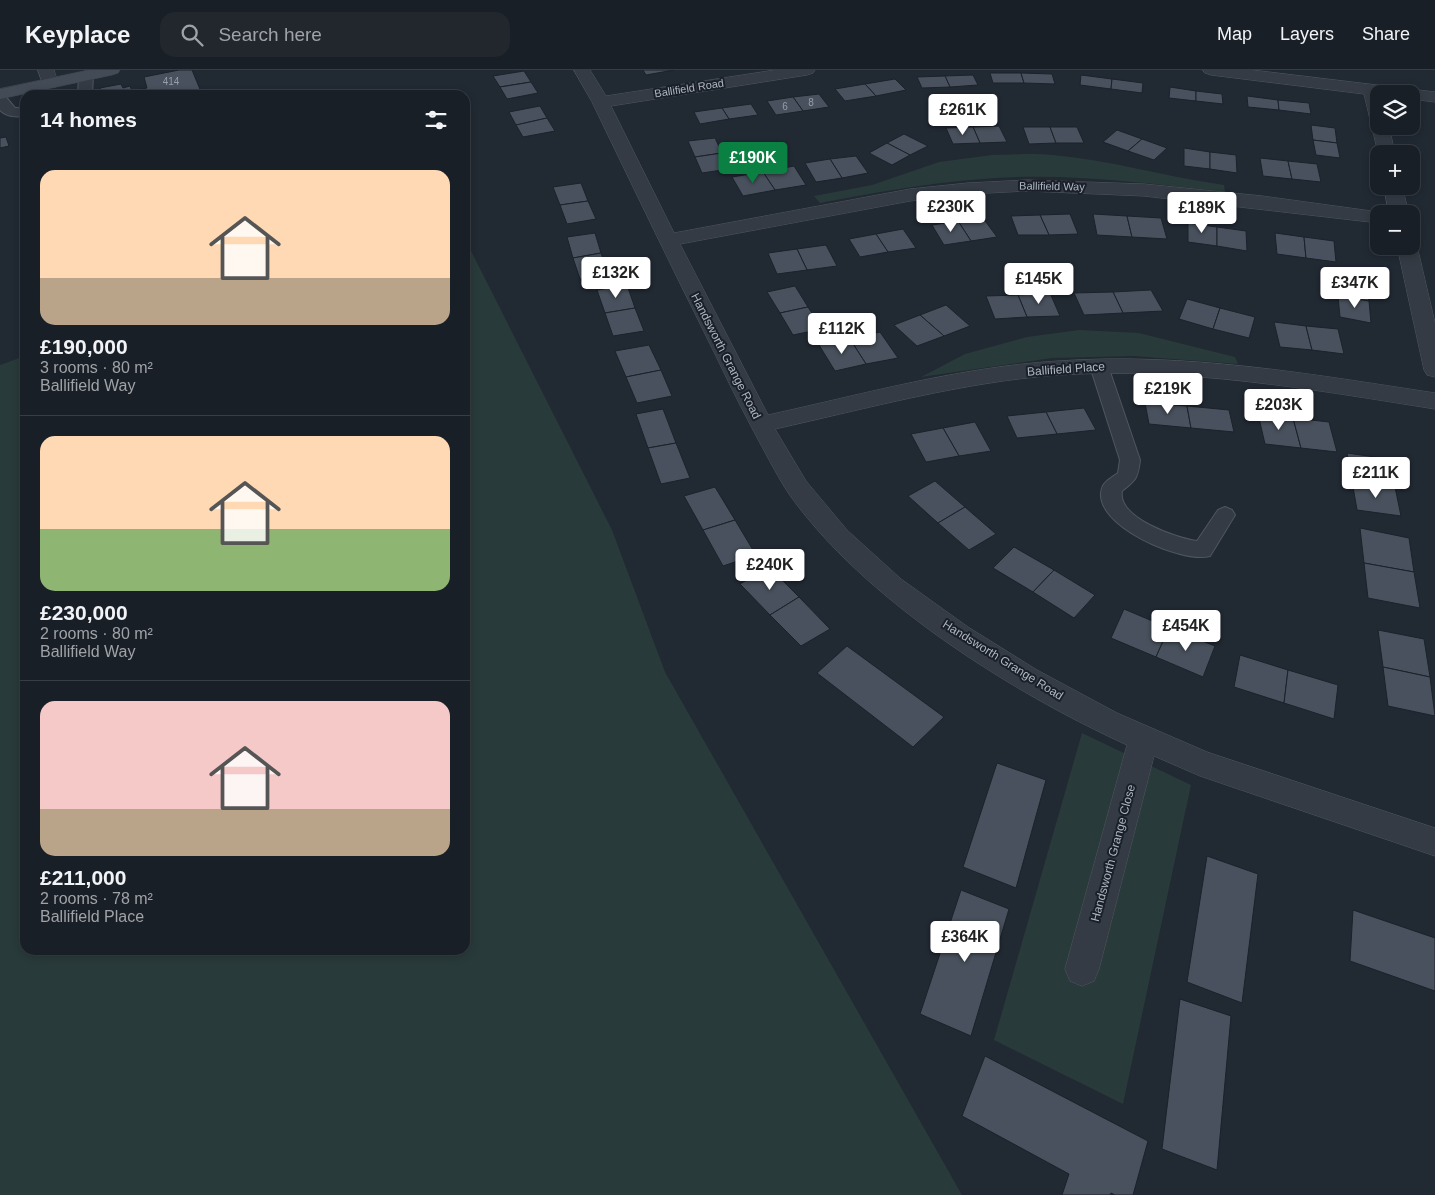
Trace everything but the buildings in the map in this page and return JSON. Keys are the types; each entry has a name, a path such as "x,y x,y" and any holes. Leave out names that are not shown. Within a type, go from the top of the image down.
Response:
{"main road":[{"path":"0,79 46,74 86,76 112,70"},
{"path":"0,94 46,74"}],"street":[{"name":"Handsworth Grange Road","path":"582,70 601,102 760,424 797,487 838,537 892,586 958,635 1027,678 1107,722 1200,763 1435,842"},
{"name":"Ballifield Road","path":"601,102 807,70"},
{"path":"1211,70 1370,90"},
{"path":"1420,95 1435,97"},
{"name":"Ballifield Way","path":"668,240 910,195 941,190 1003,185 1075,186 1156,191 1370,216"},
{"path":"1409,255 1435,370"},
{"name":"Ballifield Place","path":"760,424 994,376 1099,366 1152,367 1221,372 1295,380 1435,401"},
{"name":"Handsworth Grange Close","path":"1082,969 1144,738"}],"lane":[{"path":"85,90 86,76"},
{"path":"0,99 5,109 13,113 20,112"},
{"path":"1099,366 1130,460 1128,476 1112,488 1111,500 1116,509 1135,527 1190,549 1203,550 1225,515"}],"shaded area":[{"path":"1045,154 1075,157 1224,185 1225,192 1104,180 1012,177 941,183 820,203 814,196 872,185 939,162 992,155"},
{"path":"470,249 612,530 665,672 962,1195 0,1195 0,365 20,358 20,955 470,955"},
{"path":"1079,330 1139,333 1235,357 1238,364 1134,356 1052,358 921,377 965,354 1027,337"},
{"path":"1082,733 1191,785 1123,1104 994,1040"}]}
